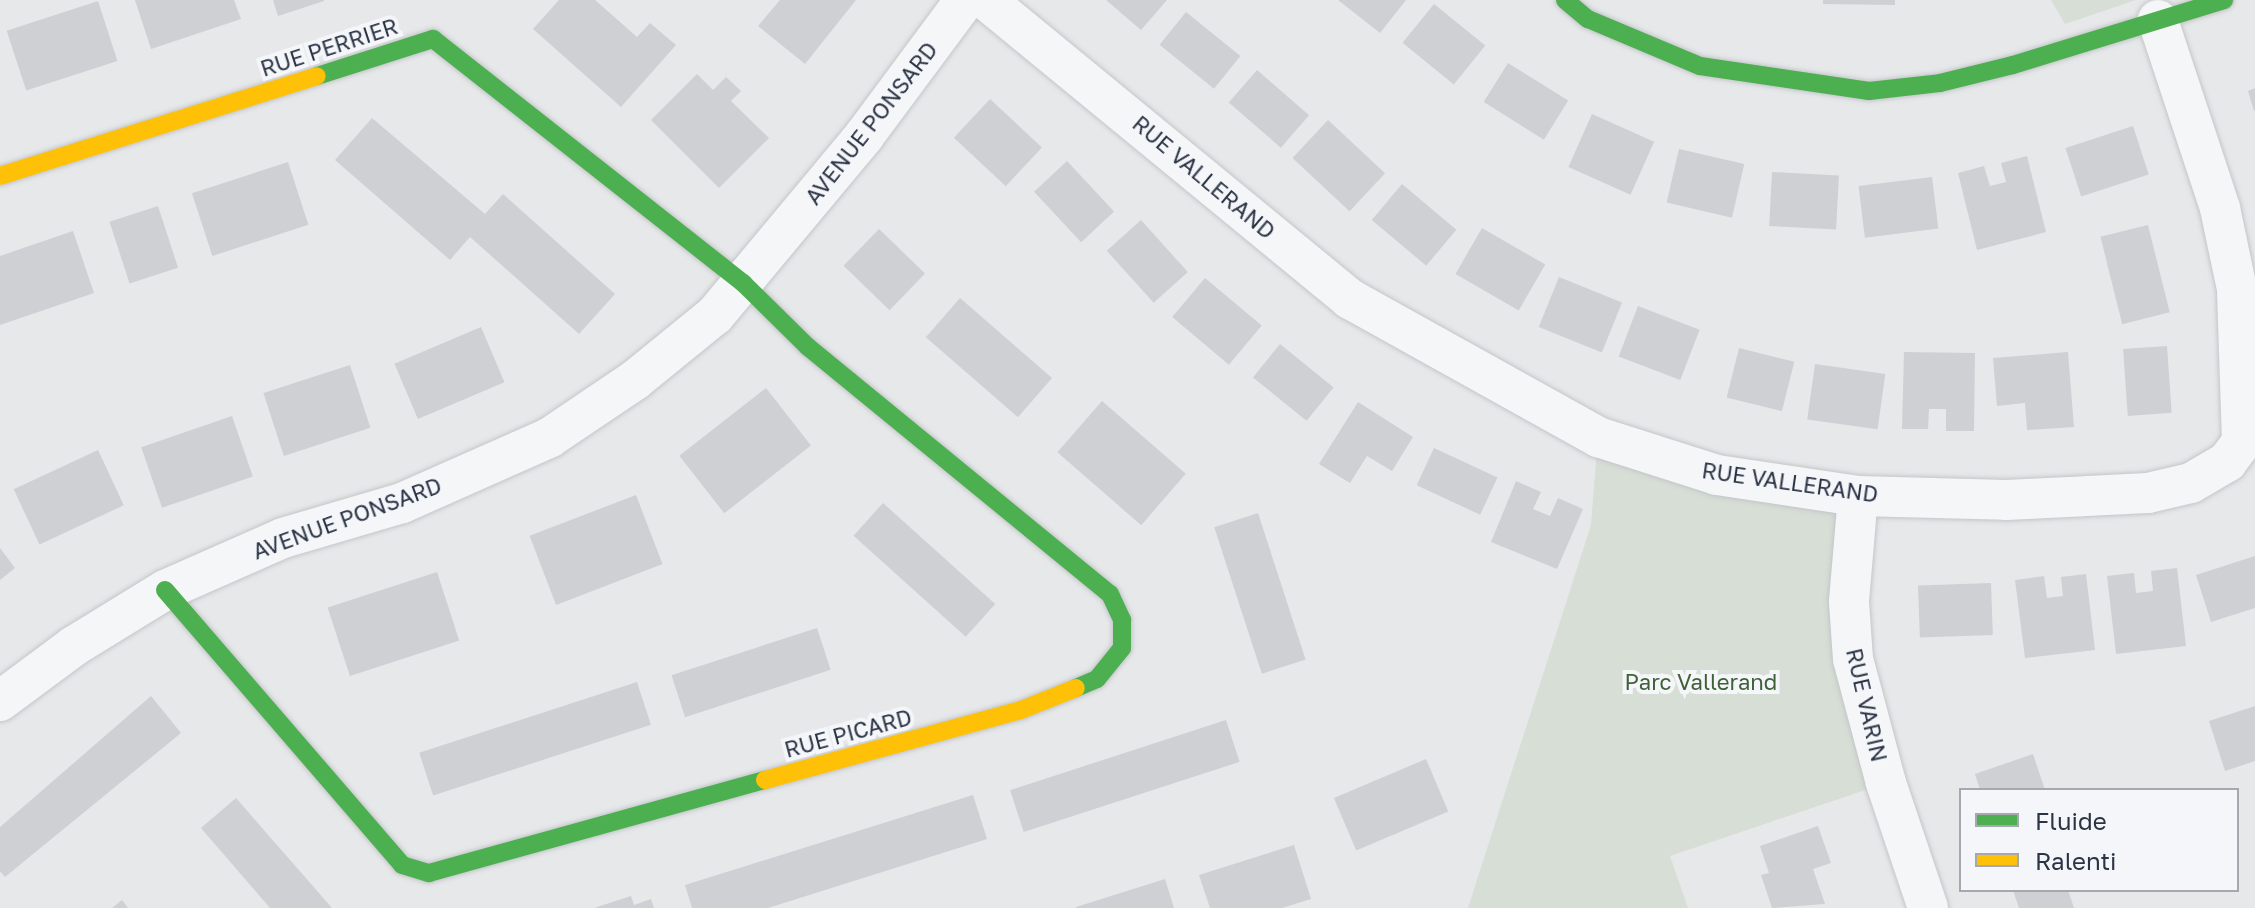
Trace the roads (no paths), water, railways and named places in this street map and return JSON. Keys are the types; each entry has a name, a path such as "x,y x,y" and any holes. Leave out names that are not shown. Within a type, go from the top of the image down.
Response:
{"street":[{"name":"AVENUE PONSARD","path":"0,701 74,646 165,590 283,538 402,503 549,438 646,371 715,315 743,283 965,0"},
{"name":"RUE VALLERAND","path":"986,0 1350,299 1476,373 1598,437 1717,475 1858,496 2006,500 2148,493 2191,483 2227,462 2242,442 2237,289 2220,208 2158,20"},
{"path":"1565,0 1588,19 1700,66 1869,91 1940,83 2224,0"},
{"name":"RUE PERRIER","path":"0,176 433,39 743,283"},
{"name":"RUE PICARD","path":"165,590 402,865 429,873 1021,710 1097,679 1122,648 1122,620 1110,594 808,347 743,283"},
{"name":"RUE VARIN","path":"1858,496 1849,602 1853,659 1928,908"}],"park label":[{"name":"Parc Vallerand","path":"1701,682"}]}
